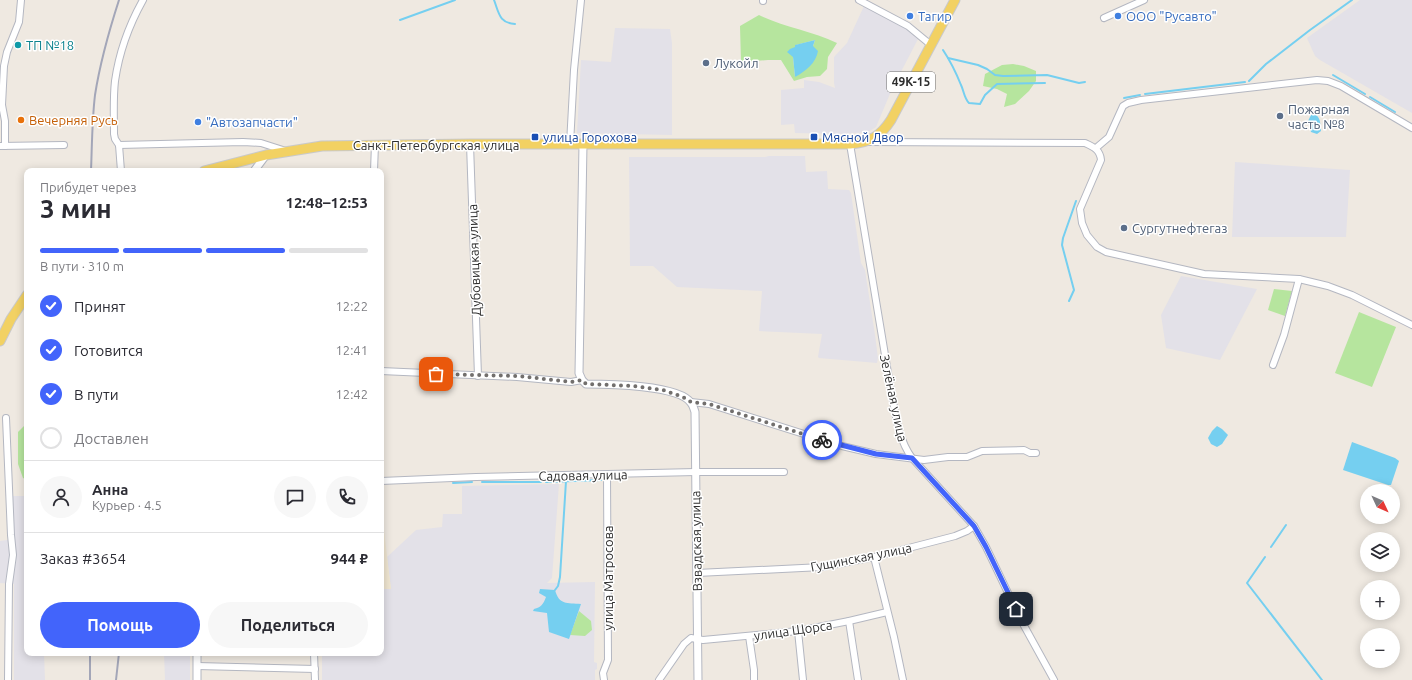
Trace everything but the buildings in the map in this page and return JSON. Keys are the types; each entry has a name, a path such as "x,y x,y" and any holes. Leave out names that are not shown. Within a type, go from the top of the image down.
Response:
{"main road":[{"name":"49К-15","path":"850,144 864,142 876,137 886,128 955,0"},
{"name":"Санкт-Петербургская улица","path":"287,151 322,146 375,144 850,144"},
{"name":"49К-15","path":"217,168 287,151"},
{"path":"0,341 11,319 24,300"}],"street":[{"path":"21,0 19,22 7,52 4,66 2,105 4,121 2,146 64,146"},
{"path":"121,168 119,145 114,134 115,82 120,56 128,33 143,0"},
{"path":"570,144 574,70 581,2 589,0"},
{"path":"858,0 908,26 931,45"},
{"path":"1104,18 1144,0"},
{"path":"1096,148 1109,137 1123,106 1128,103 1141,100 1317,80 1328,81 1342,86 1412,128"},
{"name":"Санкт-Петербургская улица","path":"119,145 242,142 261,143 287,151"},
{"path":"864,142 1085,143 1096,148 1100,153 1101,160 1080,209 1082,223 1087,235 1097,247 1106,252 1204,274 1299,279 1328,286 1352,295 1412,325"},
{"path":"374,168 375,144"},
{"name":"Дубовицкая улица","path":"470,144 478,376"},
{"path":"582,144 579,373 582,380 586,384 634,386 663,390 683,397 691,402 709,404 842,446 876,454 924,460 948,457 967,457 982,451 1024,450 1036,452"},
{"name":"Зелёная улица","path":"850,144 895,413 905,449 974,526 986,547 1022,622 1054,680"},
{"path":"256,168 266,155"},
{"path":"1273,365 1284,335 1299,279"},
{"path":"384,371 478,376 518,376 571,382 582,380"},
{"name":"Взвадская улица","path":"691,402 695,412 698,680"},
{"path":"6,418 10,528 13,555 9,584 8,680"},
{"name":"Садовая улица","path":"384,481 476,477 696,472 784,472"},
{"name":"улица Матросова","path":"604,680 603,673 608,660 607,475"},
{"name":"Гущинская улица","path":"697,573 822,567 874,557 955,536 974,526"},
{"path":"874,557 903,680"},
{"name":"улица Щорса","path":"698,639 703,640 798,631 887,612"},
{"path":"850,621 858,680"},
{"path":"798,631 803,680"},
{"path":"749,636 754,680"},
{"path":"659,680 684,644 691,638 698,639"},
{"path":"197,656 197,680"},
{"path":"314,656 315,680"},
{"path":"197,666 315,669"}],"shaded area":[{"path":"1360,0 1412,0 1412,113 1315,56 1307,38"},
{"path":"864,6 907,28 918,39 892,89 876,127 868,132 841,134 795,133 794,124 781,125 781,90 804,88 804,80 819,82 835,88 834,57 847,43"},
{"path":"615,28 670,29 672,43 672,135 577,133 581,60 611,62"},
{"path":"805,156 806,172 827,171 828,189 849,190 851,193 861,263 865,270 875,335 878,358 877,363 819,358 822,334 759,331 762,291 677,287 653,266 630,266 629,157"},
{"path":"1235,162 1350,170 1346,237 1232,237"},
{"path":"1181,276 1257,289 1220,360 1166,348 1161,315"},
{"path":"559,484 552,578 547,583 595,582 594,662 597,663 597,669 595,670 595,680 322,680 322,656 384,656 384,589 391,589 387,557 416,530 442,527 443,514 462,514 462,486"},
{"path":"13,496 24,496 24,656 44,656 45,680 14,680 14,584 0,583 0,541 14,539"},
{"path":"384,530 391,589 384,589"},
{"path":"164,656 190,656 190,680 165,680"}],"green space":[{"path":"759,15 837,43 828,57 827,69 820,76 807,77 794,81 781,60 741,62 740,26","holes":["815,40 795,77 793,57 796,45"]},
{"path":"1013,64 1024,66 1036,71 1036,81 1029,91 1015,104 1004,107 1007,94 997,89 983,86 985,74 1002,65"},
{"path":"1274,289 1292,291 1285,316 1268,310"},
{"path":"1359,312 1396,327 1372,387 1335,373"},
{"path":"24,426 24,478 18,464 18,432"},
{"path":"579,611 591,621 592,630 585,636 570,635"}],"water":[{"path":"815,40 813,46 818,51 813,63 795,77 793,57 787,52 795,47 795,45"},
{"path":"1312,113 1319,118 1320,122 1321,131 1317,134 1311,132 1308,121"},
{"path":"1217,426 1228,435 1222,444 1217,447 1211,444 1208,438"},
{"path":"1352,442 1395,458 1399,461 1391,484 1385,484 1343,470"},
{"path":"540,589 555,590 561,601 581,604 569,639 549,632 547,613 533,611 542,605 546,597 539,593"}],"waterway":[{"path":"400,20 455,0"},
{"path":"494,0 500,16 506,22 515,24"},
{"path":"1249,81 1266,64 1352,0"},
{"path":"943,50 969,103 980,104 985,95 997,84 1045,83"},
{"path":"948,58 978,65 995,75 1047,75 1079,83 1085,82"},
{"path":"1333,75 1365,94"},
{"path":"1145,94 1245,82"},
{"path":"1124,98 1140,95"},
{"path":"1370,97 1395,112"},
{"path":"1069,301 1074,290 1062,245 1076,201"},
{"path":"546,482 601,480"},
{"path":"555,590 558,586 560,577 566,481"},
{"path":"453,483 472,482"},
{"path":"482,482 541,482"},
{"path":"1271,547 1286,525"},
{"path":"1265,557 1247,583 1322,680"}],"railway":[{"path":"91,168 95,95 105,47 119,0"},
{"path":"90,656 90,680"},
{"path":"116,680 119,656"}],"way so far":[{"path":"436,374 518,376 571,382 582,380 586,384 634,386 663,390 683,397 691,402 709,404 822,440"}],"place":[{"name":"Тагир","path":"910,16"},
{"name":"ООО \"Русавто\"","path":"1118,16"},
{"name":"ТП №18","path":"18,45"},
{"name":"Лукойл","path":"706,63"},
{"name":"Пожарная часть №8","path":"1280,116"},
{"name":"Вечерняя Русь","path":"21,120"},
{"name":"\"Автозапчасти\"","path":"198,122"},
{"name":"улица Горохова","path":"535,137"},
{"name":"Мясной Двор","path":"814,137"},
{"name":"Сургутнефтегаз","path":"1124,228"}],"route":[{"path":"822,440 876,454 912,458 974,526 986,547 1016,609"}]}
